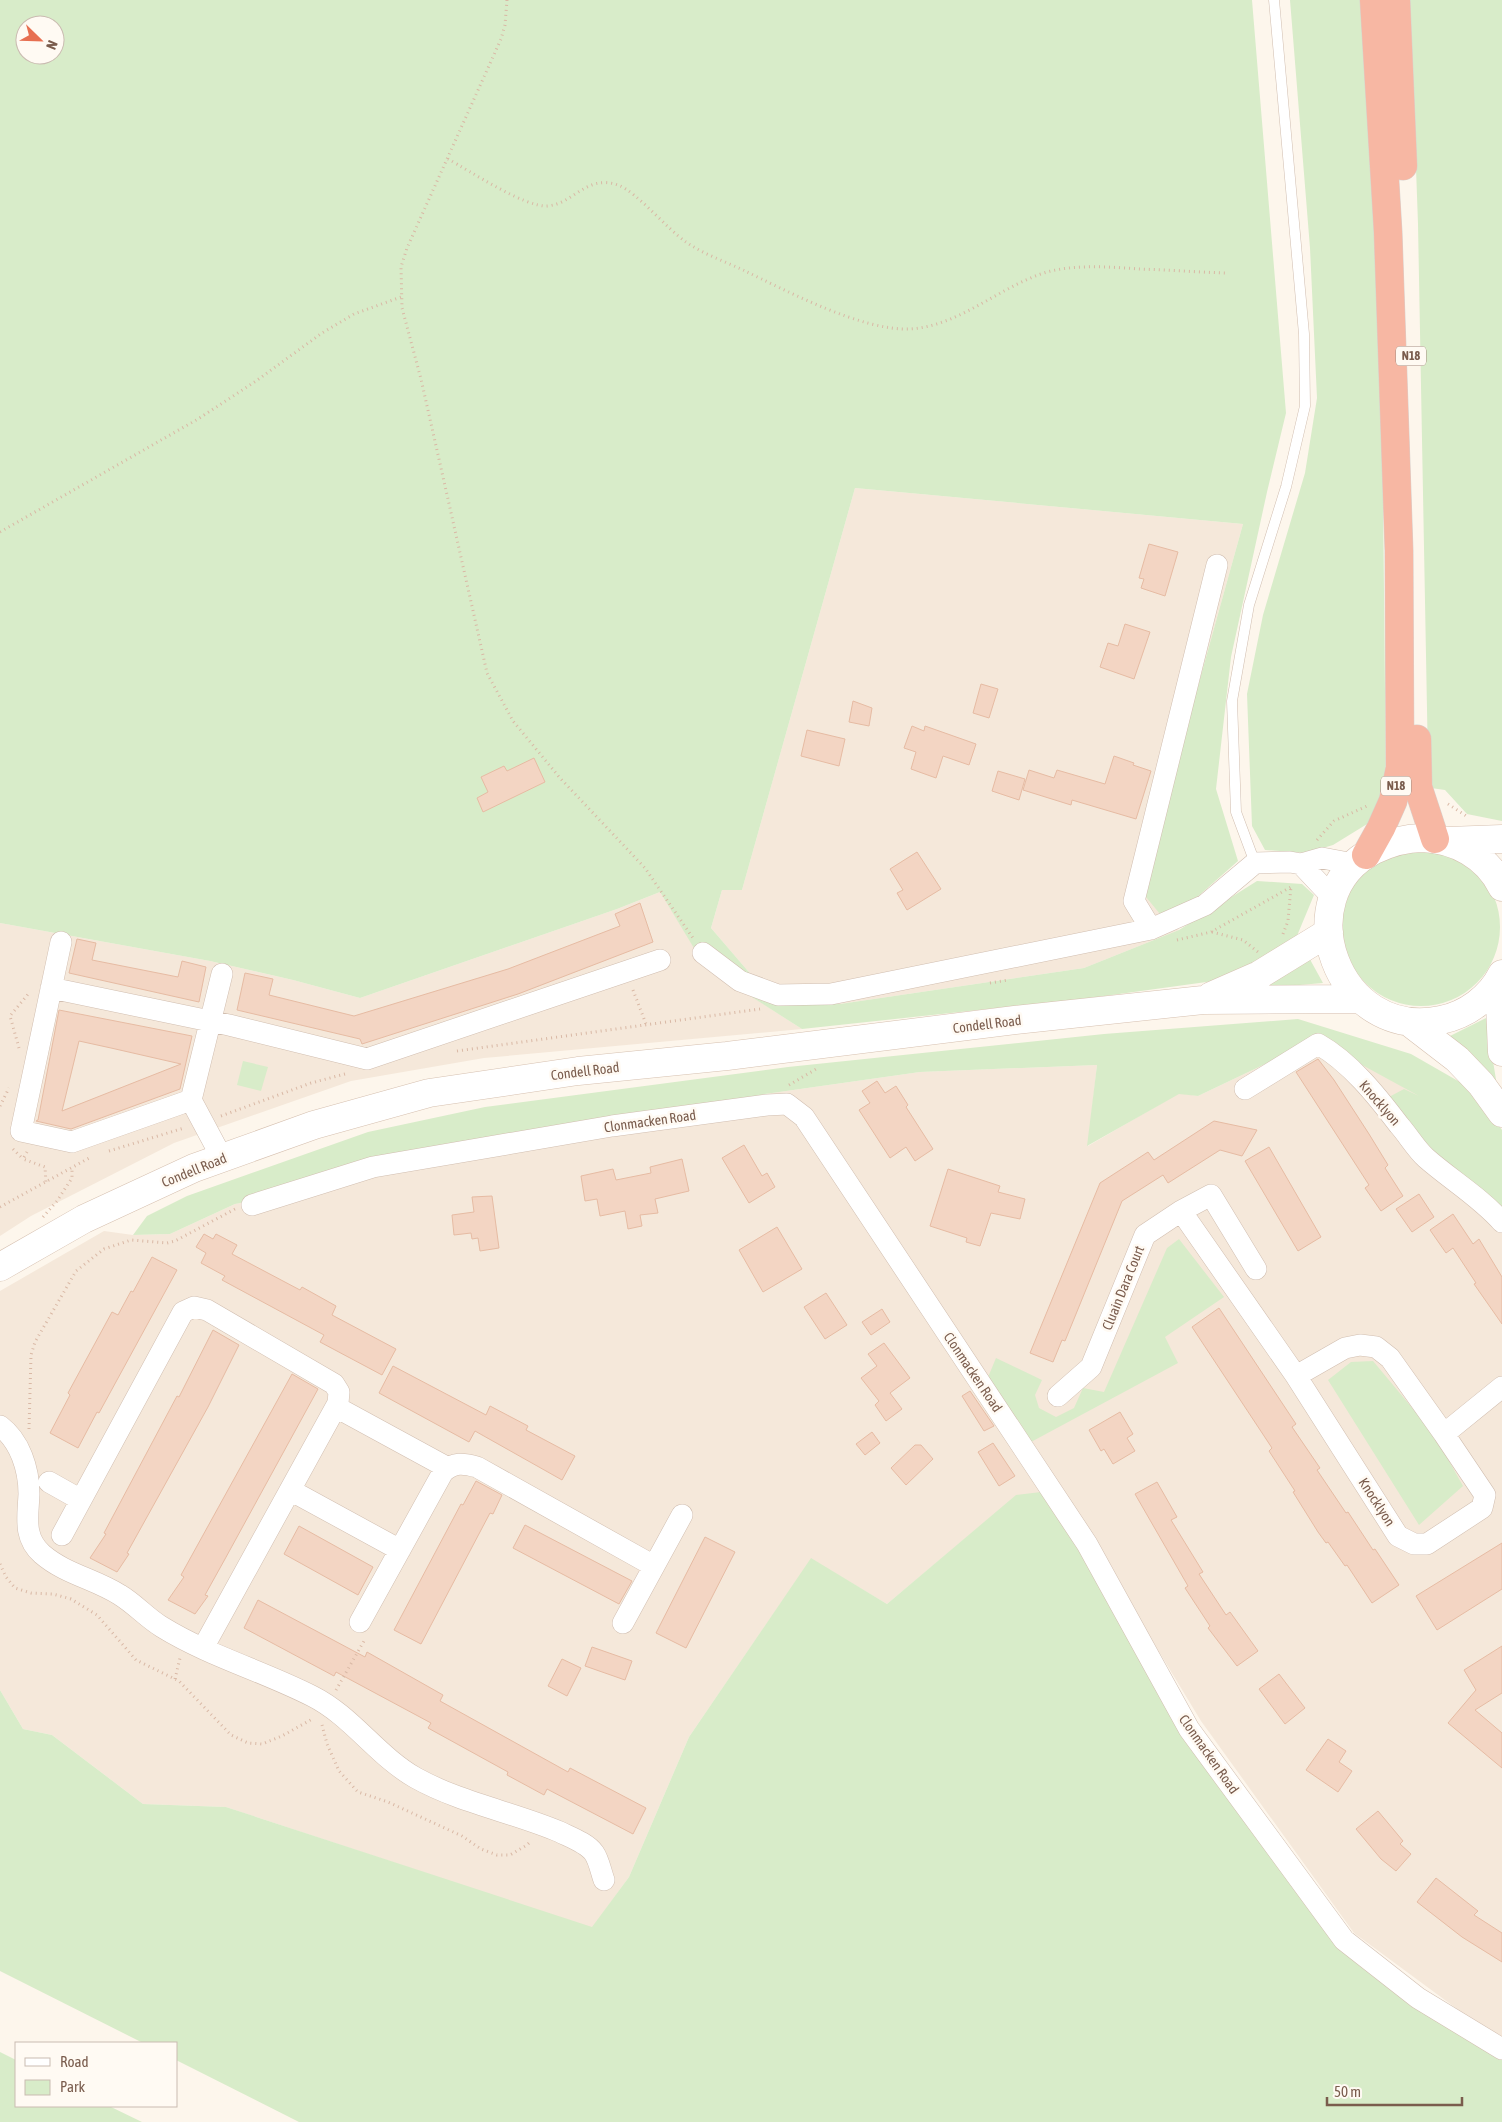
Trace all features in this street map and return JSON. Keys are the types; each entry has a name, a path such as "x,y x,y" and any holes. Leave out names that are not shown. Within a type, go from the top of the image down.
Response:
{"highway":[{"name":"N18","path":"1360,859 1381,828 1393,802 1400,768 1399,551 1388,232 1374,0"},
{"name":"N18","path":"1396,0 1416,526 1418,787 1441,840"}],"main road":[{"path":"1500,977 1486,996 1469,1009 1450,1018 1430,1022 1408,1022 1390,1018 1373,1010 1358,999 1343,979 1332,956 1329,932 1333,898 1342,880 1360,859 1390,843 1404,840 1502,839"},
{"path":"1441,840 1467,850 1484,862 1502,886"},
{"path":"1203,1000 1258,975 1329,932"},
{"path":"1500,977 1502,1052"},
{"path":"1203,1000 1358,999"},
{"name":"Condell Road","path":"0,1268 84,1219 194,1168 314,1125 430,1093 578,1071 727,1056 1015,1020 1203,1000"},
{"path":"1408,1022 1457,1058 1502,1113"}],"street":[{"path":"1151,929 1134,901 1217,565"},
{"path":"703,953 740,981 778,995 831,994 1151,929 1205,905 1255,863 1290,862 1301,864 1316,858 1360,859"},
{"path":"1301,864 1333,898"},
{"path":"61,942 21,1131 72,1142 191,1100"},
{"path":"51,988 211,1021 367,1058 660,960"},
{"path":"222,974 191,1100 222,1158"},
{"name":"Knocklyon","path":"1244,1089 1318,1044 1352,1070 1385,1106 1424,1156 1464,1187 1502,1222"},
{"name":"Clonmacken Road","path":"252,1205 373,1167 612,1126 767,1105 787,1104 804,1118 1087,1544 1189,1729 1344,1940 1418,1998 1502,2049"},
{"name":"Cluain Dara Court","path":"1058,1396 1091,1368 1145,1235 1181,1211 1211,1195 1256,1268"},
{"name":"Knocklyon","path":"1181,1211 1296,1376 1398,1536 1414,1544 1427,1544 1494,1499 1444,1434 1390,1358 1376,1347 1360,1344 1345,1348 1296,1376"},
{"path":"62,1535 183,1312 194,1307 207,1310 334,1384 339,1392 336,1407 203,1648"},
{"path":"1444,1434 1502,1388"},
{"path":"336,1407 448,1468"},
{"path":"6,1433 18,1446 25,1468 29,1492 27,1528 34,1545 57,1566 120,1594 161,1627 203,1648 313,1696 337,1710 385,1757 416,1778 457,1797 540,1824 575,1839 594,1853 604,1880"},
{"path":"360,1622 443,1472 454,1464 466,1464 477,1467 654,1566"},
{"path":"48,1482 81,1500"},
{"path":"290,1490 400,1550"},
{"path":"623,1622 682,1515"}],"lane":[{"path":"1255,863 1236,812 1232,701 1249,605 1286,488 1304,406 1304,334 1274,0"}],"path":[{"path":"507,0 502,39 407,248 402,267 401,297 487,673 513,721 560,778 645,868 703,953"},
{"path":"448,159 517,197 541,206 556,204 594,183 606,182 617,185 629,192 684,241 702,252 842,315 894,328 922,327 947,321 1039,275 1064,269 1099,266 1225,273"},
{"path":"0,532 198,419 256,381 322,333 354,314 401,297"},
{"path":"1320,837 1334,821 1363,807"},
{"path":"1169,942 1211,932 1291,886 1288,921 1282,938"},
{"path":"1211,932 1243,940 1265,958"},
{"path":"625,971 646,1024"},
{"path":"988,983 1014,978"},
{"path":"454,1051 767,1009"},
{"path":"101,1154 203,1122 311,1083 346,1074"},
{"path":"38,1134 23,1159 45,1168 46,1183"},
{"path":"0,1207 92,1157"},
{"path":"42,1215 57,1201 72,1178 72,1167"},
{"path":"6,1433 30,1428 31,1355 35,1342 76,1271 104,1249 131,1240 167,1243 174,1241 244,1204 252,1205"},
{"path":"321,1722 326,1744 339,1771 358,1792 388,1802 462,1836 481,1849 496,1855 510,1855 527,1845 537,1833 540,1824"}],"shaded area":[{"path":"855,488 1243,524 1150,859 1160,914 1179,930 1084,968 840,1004 771,998 711,928 722,890 742,890"},
{"path":"660,892 707,968 802,1029 484,1058 351,1081 174,1143 31,1216 0,1236 0,923 210,961 360,998 617,909"},
{"path":"1322,1037 1502,1130 1502,2042 1354,1933 1201,1721 1061,1490 1016,1496 887,1604 811,1559 689,1737 629,1877 592,1928 226,1807 143,1804 52,1735 23,1729 0,1690 0,1291 104,1231 133,1235 170,1234 235,1204 518,1150 765,1094 920,1072 1097,1065 1088,1146 1179,1093 1198,1096"}],"green space":[{"path":"0,0 1252,0 1286,413 1231,657 1216,789 1238,861 1187,906 1160,914 1146,897 1150,859 1243,524 855,488 742,890 722,890 711,928 771,998 840,1004 1084,968 1179,930 1257,881 1302,884 1314,895 1294,943 1250,976 1090,998 802,1029 706,968 660,892 617,909 360,998 210,961 0,923"},
{"path":"1290,0 1364,0 1381,297 1386,790 1372,821 1333,845 1306,853 1265,850 1252,826 1247,694 1263,615 1305,473 1317,398 1310,248"},
{"path":"1410,0 1502,0 1502,821 1467,814 1445,790 1431,788 1428,763 1418,224"},
{"path":"1413,848 1429,848 1444,851 1458,857 1477,871 1487,883 1497,904 1500,927 1497,950 1487,971 1477,983 1465,993 1444,1003 1429,1006 1413,1006 1398,1003 1377,993 1355,971 1345,950 1342,935 1342,919 1345,904 1355,883 1377,861 1398,851"},
{"path":"1307,954 1323,983 1254,989"},
{"path":"1486,1018 1499,1098 1472,1059 1450,1036"},
{"path":"1298,1019 1411,1054 1472,1089 1502,1130 1502,1212 1430,1152 1387,1098 1404,1089 1419,1096 1353,1060 1322,1037 1198,1096 1179,1094 1087,1146 1097,1065 920,1072 765,1094 518,1150 235,1204 170,1234 133,1235 147,1216 187,1196 368,1132 485,1107 788,1067 1104,1034"},
{"path":"243,1061 268,1067 261,1091 237,1085"},
{"path":"1179,1239 1224,1297 1165,1337 1178,1363 1031,1442 986,1382 996,1358 1042,1380 1035,1395 1039,1408 1056,1417 1074,1408 1083,1388 1104,1392 1167,1248"},
{"path":"1373,1361 1434,1434 1463,1486 1419,1525 1328,1380 1351,1362"},
{"path":"1041,1492 1338,1945 1502,2054 1502,2122 299,2122 178,2061 178,2042 141,2042 0,1971 0,1690 23,1729 52,1735 143,1804 226,1807 592,1927 629,1877 689,1737 811,1558 887,1604 1016,1495"},
{"path":"0,2052 15,2060 15,2107 111,2107 142,2122 0,2122"}],"building":[{"path":"1149,544 1178,552 1165,596 1141,588 1144,579 1139,578"},
{"path":"1125,624 1150,632 1134,679 1100,667 1108,643 1118,646"},
{"path":"981,684 998,689 989,718 973,713"},
{"path":"853,701 872,708 869,726 849,722"},
{"path":"912,726 924,731 925,726 976,744 969,765 943,756 936,778 911,769 916,752 904,748"},
{"path":"807,730 845,739 839,766 801,756"},
{"path":"1114,756 1151,771 1136,819 1072,800 1071,805 1023,790 1029,770 1054,778 1057,770 1105,784"},
{"path":"534,758 545,782 483,812 477,798 488,792 481,777 504,766 507,771"},
{"path":"998,771 1025,779 1019,800 992,791"},
{"path":"917,852 941,889 907,910 897,893 903,890 890,869"},
{"path":"640,903 653,942 518,994 362,1044 360,1039 237,1010 245,973 273,979 269,995 354,1016 508,969 620,926 615,914"},
{"path":"77,939 96,943 92,960 178,977 182,961 206,967 199,1002 69,973"},
{"path":"59,1010 192,1036 180,1089 71,1129 36,1121 38,1120","holes":["79,1041 181,1064 62,1111"]},
{"path":"1318,1059 1369,1134 1388,1165 1385,1168 1403,1196 1381,1211 1365,1188 1369,1185 1296,1072"},
{"path":"877,1081 885,1093 896,1086 908,1105 906,1107 933,1149 915,1161 906,1147 890,1158 859,1110 870,1103 862,1091"},
{"path":"1214,1121 1257,1130 1242,1156 1220,1150 1168,1183 1163,1175 1122,1201 1065,1341 1062,1340 1053,1362 1030,1353 1100,1183 1148,1152 1154,1160"},
{"path":"744,1145 762,1176 767,1173 775,1187 749,1203 722,1158"},
{"path":"1269,1147 1321,1237 1298,1251 1245,1161"},
{"path":"682,1159 689,1191 655,1199 658,1213 640,1215 642,1226 628,1229 625,1211 600,1216 597,1199 585,1201 581,1176 613,1169 616,1180 651,1173 650,1167"},
{"path":"948,1169 1000,1186 998,1192 1025,1199 1020,1219 991,1213 980,1246 966,1242 967,1238 930,1226"},
{"path":"1419,1194 1434,1217 1412,1232 1396,1209"},
{"path":"492,1196 499,1248 480,1251 478,1238 472,1239 471,1233 454,1235 452,1215 474,1212 472,1197"},
{"path":"1453,1214 1473,1244 1479,1239 1502,1277 1502,1324 1474,1284 1476,1283 1453,1248 1446,1253 1430,1230"},
{"path":"777,1227 802,1269 763,1292 739,1250"},
{"path":"204,1234 213,1239 216,1234 237,1245 232,1254 300,1290 302,1287 336,1306 332,1315 396,1349 382,1375 320,1342 324,1335 222,1280 225,1276 201,1263 206,1253 196,1247"},
{"path":"152,1257 177,1270 78,1448 50,1433 70,1395 68,1393 112,1312 118,1315"},
{"path":"826,1293 847,1325 825,1339 804,1307"},
{"path":"1219,1308 1296,1424 1292,1427 1320,1468 1317,1470 1399,1585 1372,1603 1347,1565 1345,1566 1328,1542 1326,1543 1318,1532 1293,1492 1295,1491 1269,1451 1272,1448 1192,1327"},
{"path":"882,1309 890,1322 871,1335 862,1322"},
{"path":"213,1330 239,1345 208,1407 127,1553 129,1554 117,1572 90,1558 106,1534 104,1533 177,1396 179,1397"},
{"path":"884,1343 910,1378 890,1393 902,1409 886,1421 875,1405 879,1401 861,1378 877,1366 868,1354"},
{"path":"393,1366 486,1415 490,1406 528,1426 526,1430 575,1456 562,1480 475,1431 469,1442 379,1393"},
{"path":"292,1374 318,1389 205,1595 208,1596 195,1614 168,1600 184,1577 181,1575"},
{"path":"970,1391 994,1426 984,1431 962,1396"},
{"path":"1120,1412 1133,1434 1127,1438 1135,1451 1113,1464 1104,1449 1101,1451 1089,1430"},
{"path":"872,1432 880,1443 865,1455 856,1444"},
{"path":"993,1443 1015,1476 999,1486 978,1452"},
{"path":"915,1445 921,1445 933,1459 906,1485 891,1468"},
{"path":"476,1481 502,1495 493,1514 490,1513 421,1644 394,1630 461,1504 463,1505"},
{"path":"1157,1482 1177,1517 1171,1520 1203,1572 1199,1574 1226,1615 1230,1612 1258,1651 1237,1666 1208,1628 1210,1626 1185,1588 1188,1586 1135,1494"},
{"path":"525,1525 632,1581 619,1604 513,1548"},
{"path":"299,1526 373,1567 358,1595 284,1554"},
{"path":"705,1537 735,1552 686,1648 656,1633"},
{"path":"1502,1543 1502,1589 1437,1630 1416,1596"},
{"path":"258,1600 365,1657 367,1652 443,1695 440,1701 568,1772 570,1768 646,1808 633,1834 547,1789 544,1795 507,1775 508,1772 428,1728 431,1723 336,1672 334,1676 244,1628"},
{"path":"1502,1646 1502,1693 1475,1710 1502,1733 1502,1768 1448,1723 1476,1690 1464,1670"},
{"path":"592,1647 632,1661 625,1680 585,1666"},
{"path":"562,1659 581,1668 567,1696 548,1686"},
{"path":"1279,1674 1305,1708 1285,1724 1259,1689"},
{"path":"1328,1739 1346,1751 1339,1762 1352,1771 1338,1792 1306,1770"},
{"path":"1378,1811 1403,1841 1400,1844 1411,1854 1396,1871 1381,1859 1356,1829"},
{"path":"1436,1878 1478,1911 1474,1915 1502,1933 1502,1962 1462,1937 1417,1902"}]}
